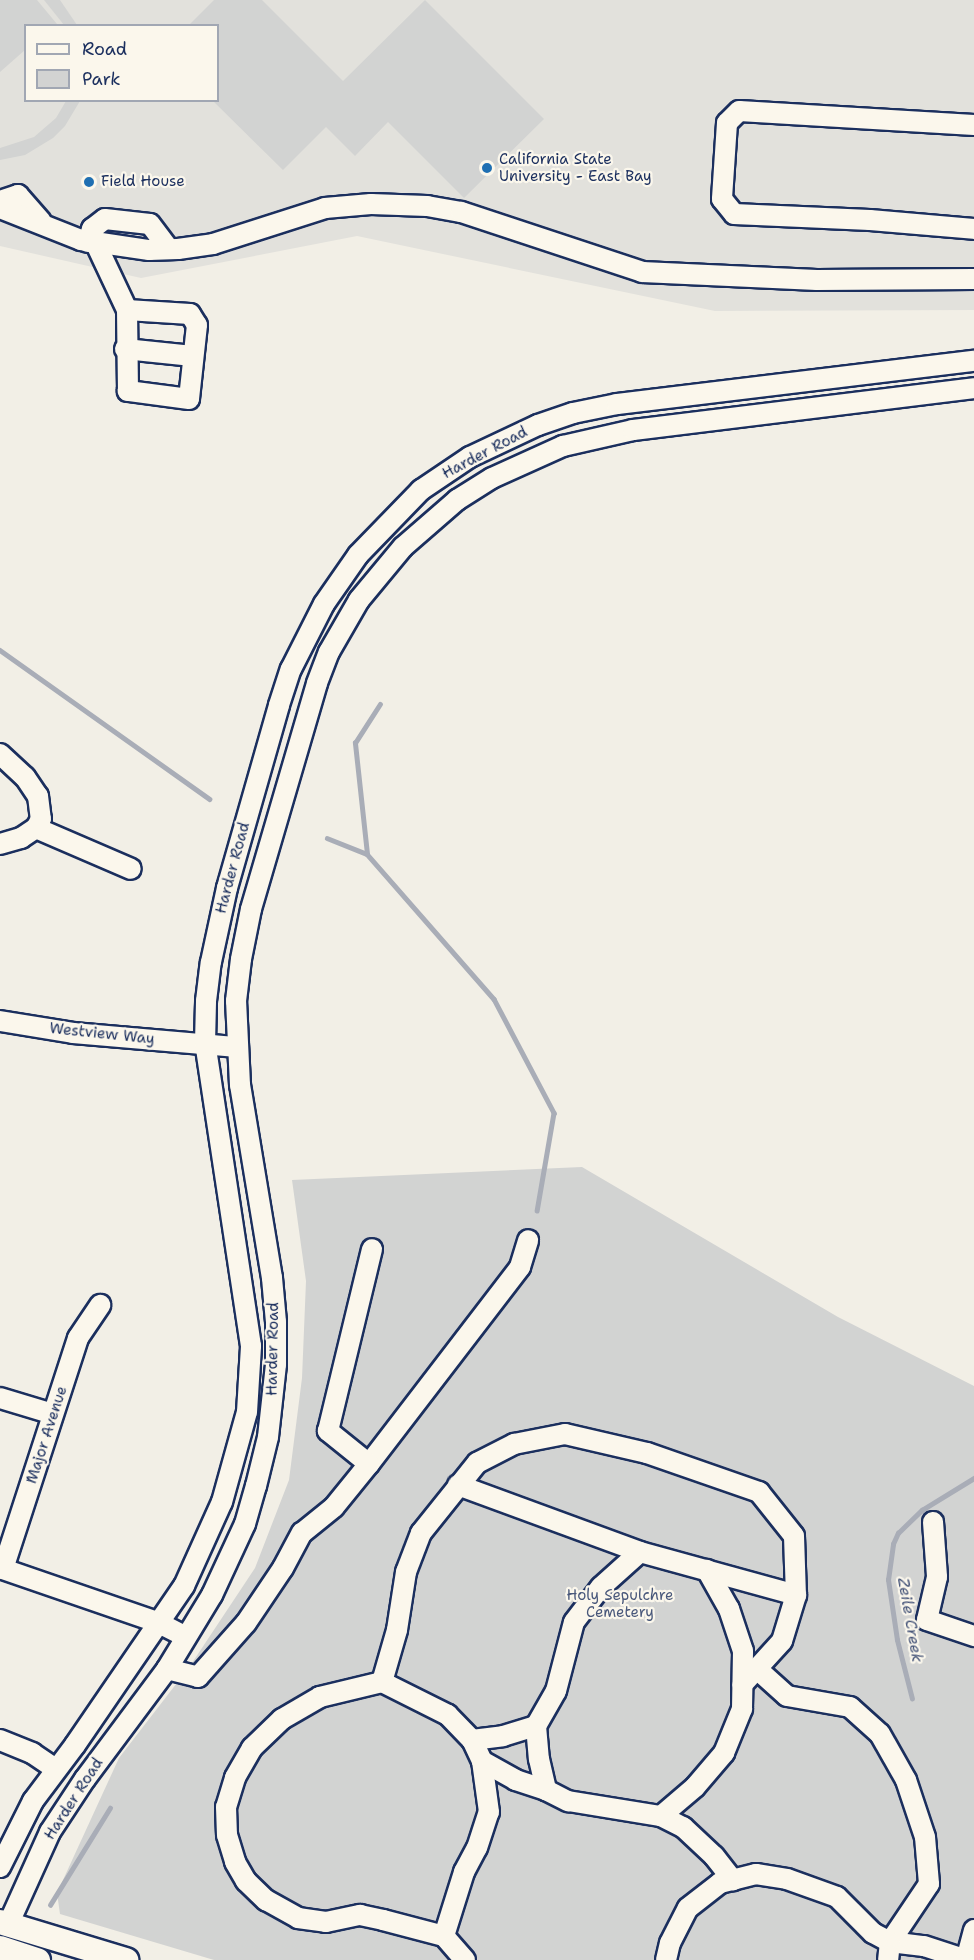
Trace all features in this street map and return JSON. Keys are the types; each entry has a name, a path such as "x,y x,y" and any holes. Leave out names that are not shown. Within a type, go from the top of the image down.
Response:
{"main road":[{"path":"3,1930 126,1960"},
{"path":"0,1948 38,1960"}],"street":[{"path":"974,125 739,111 727,123 722,199 734,214 870,220 974,229"},
{"path":"0,201 18,195 47,227"},
{"path":"0,208 92,243 134,249 169,249 189,248 240,237 314,210 359,204 405,205 451,209 631,269 654,274 817,280 974,279"},
{"path":"127,310 190,314 197,325 189,399 128,391 125,349 127,310 92,243 92,229 105,219 150,224 169,249"},
{"path":"125,349 193,356"},
{"name":"Harder Road","path":"0,1867 5,1843 184,1586 207,1540 222,1502 247,1412 251,1346 205,1043 206,1001 219,923 291,669 324,604 358,555 400,509 442,474 503,440 573,413 617,404 974,361"},
{"name":"Harder Road","path":"3,1930 50,1832 84,1779 167,1669 212,1594 245,1524 268,1437 276,1364 276,1322 272,1278 240,1085 237,991 251,909 317,682 329,652 359,600 403,547 429,522 492,478 563,446 633,429 974,388"},
{"path":"0,754 25,777 38,796 41,819 36,828 21,838 0,844"},
{"path":"36,828 131,869"},
{"name":"Westview Way","path":"0,1021 73,1033 205,1043"},
{"path":"205,1043 237,1047"},
{"path":"167,1669 198,1677 246,1623 283,1568 302,1533 334,1507 520,1267 528,1240"},
{"path":"369,1464 328,1431 372,1249"},
{"name":"Major Avenue","path":"2,1569 78,1338 100,1305"},
{"path":"0,1398 53,1414"},
{"path":"382,1682 397,1630 406,1572 421,1533 477,1463 514,1444 565,1434 647,1453 759,1492 795,1536 796,1595 782,1641 742,1685"},
{"path":"458,1485 640,1552 796,1595"},
{"path":"933,1522 937,1578 927,1620 974,1636"},
{"path":"546,1790 539,1759 536,1726 556,1691 574,1622 601,1587 640,1552"},
{"path":"2,1569 158,1622 185,1636"},
{"path":"661,1816 695,1787 724,1753 742,1709 743,1651 729,1609 706,1570"},
{"path":"757,1669 787,1696 850,1707 880,1734 906,1780 925,1837 929,1884 889,1951"},
{"path":"444,1936 464,1872 477,1848 489,1812 483,1761 472,1740 448,1715 382,1682 320,1697 282,1719 252,1748 235,1778 226,1807 227,1834 235,1862 246,1881 266,1900 298,1918 326,1922 360,1915 444,1936 465,1960"},
{"path":"472,1740 503,1736 536,1726"},
{"path":"0,1740 32,1753 56,1769"},
{"path":"483,1761 516,1780 546,1790 568,1801 661,1816 682,1827 714,1856 733,1880"},
{"path":"666,1960 670,1943 688,1908 720,1883 756,1874 787,1879 837,1897 889,1951"},
{"path":"889,1951 924,1946 966,1960 974,1930"}],"shaded area":[{"name":"California State University - East Bay","path":"0,0 974,0 974,310 715,311 357,236 141,278 0,246"}],"green space":[{"path":"0,0 37,0 57,24 24,24 24,51 0,72"},
{"path":"44,0 60,0 76,24 63,24"},
{"path":"214,0 262,0 343,81 425,0 544,119 464,198 388,122 355,156 326,127 283,170 214,102 219,102 219,24 190,24"},
{"path":"65,102 79,102 65,126 53,138 25,155 0,160 0,148 34,137 56,118"},
{"name":"Holy Sepulchre Cemetery","path":"582,1167 838,1317 974,1386 974,1960 214,1960 60,1914 57,1893 119,1758 190,1666 255,1568 289,1480 302,1378 306,1281 292,1180"}],"waterway":[{"path":"0,650 210,799"},
{"path":"367,854 355,743 380,704"},
{"path":"327,838 367,854 494,999 554,1113 537,1211"},
{"name":"Zeile Creek","path":"912,1699 897,1640 888,1580 893,1544 898,1533 922,1510 974,1478"},
{"path":"50,1905 110,1808"}],"place":[{"name":"California State University - East Bay","path":"487,168"},
{"name":"Field House","path":"89,182"}]}
